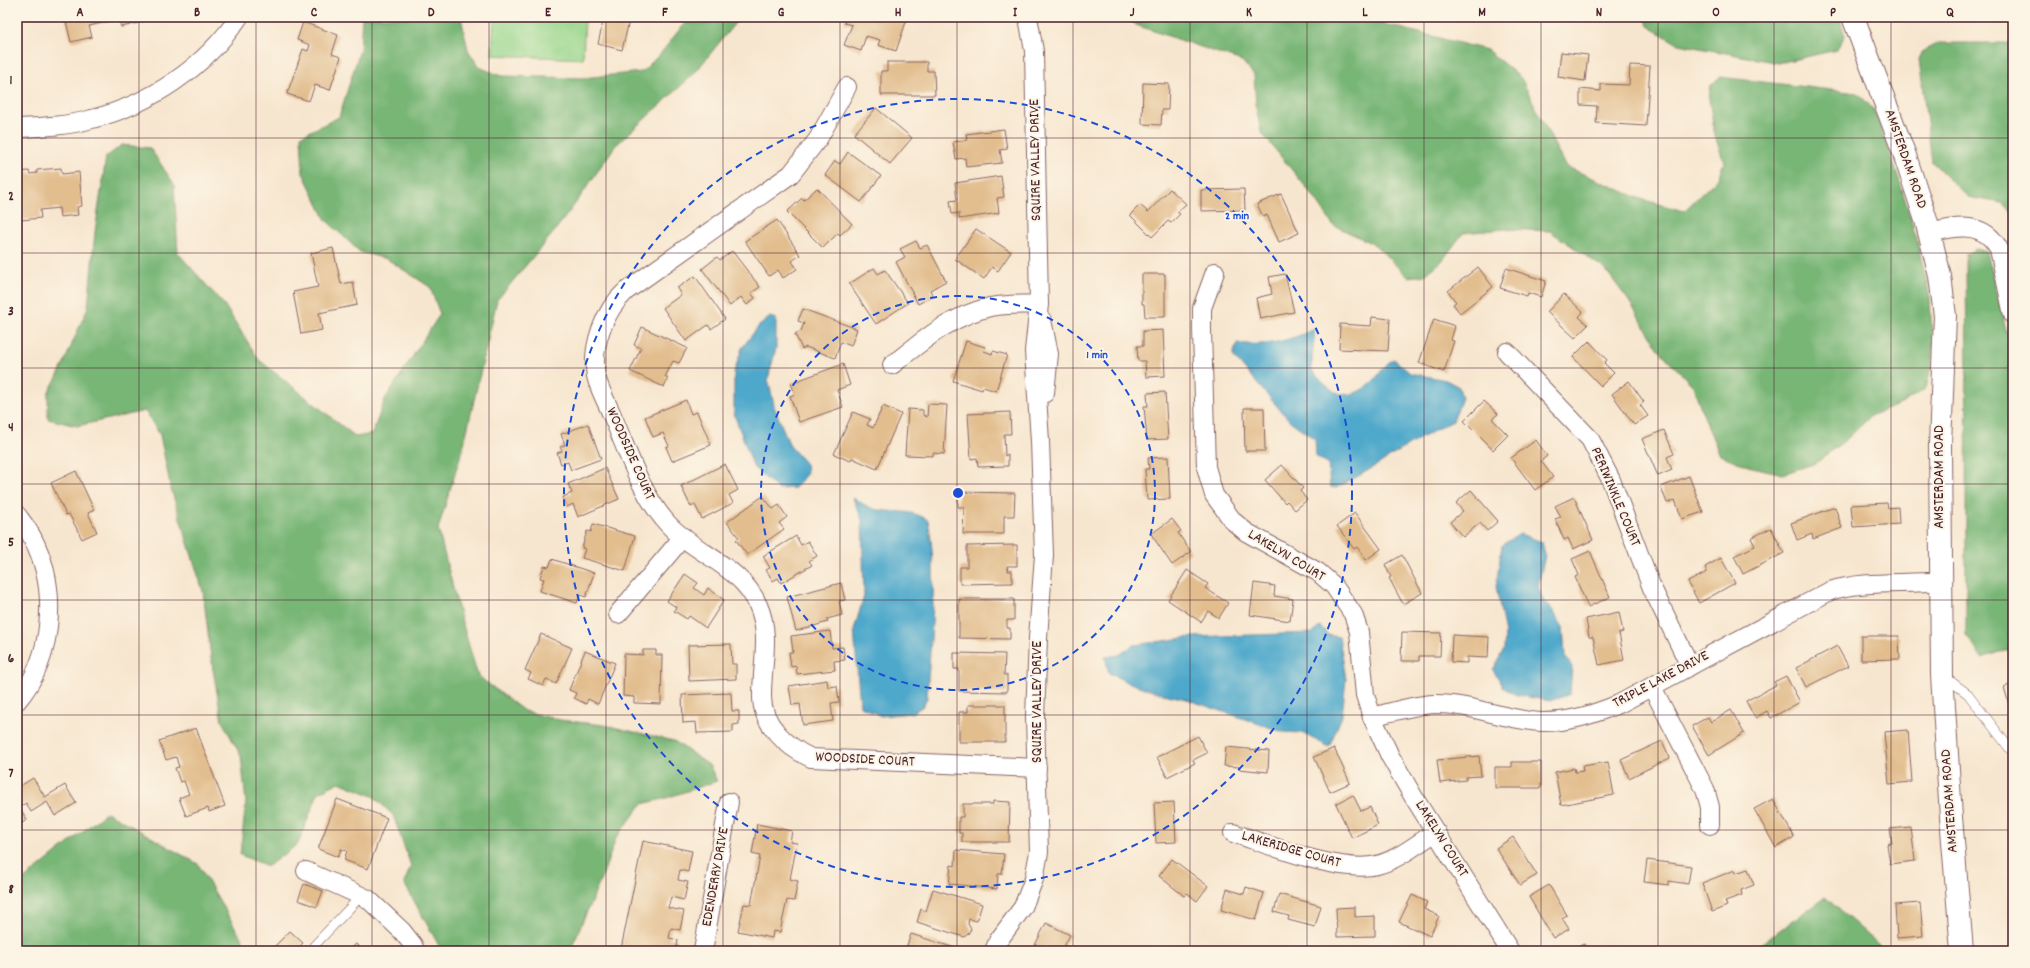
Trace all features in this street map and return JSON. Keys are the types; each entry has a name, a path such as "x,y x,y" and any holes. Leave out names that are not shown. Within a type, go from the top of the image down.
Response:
{"street":[{"path":"17,128 58,126 92,119 135,105 189,71 206,56 239,17"},
{"name":"SQUIRE VALLEY DRIVE","path":"994,951 998,941 1023,907 1034,879 1039,852 1035,710 1044,555 1040,441 1034,351 1039,304 1034,51 1028,17"},
{"name":"AMSTERDAM ROAD","path":"1853,17 1904,153 1930,233 1940,276 1945,316 1940,445 1942,675 1951,817 1962,951"},
{"name":"WOODSIDE COURT","path":"847,87 818,139 791,174 626,291 616,300 598,338 596,377 644,491 668,524 743,581 758,604 766,637 762,696 766,713 778,734 799,752 811,758 1037,768"},
{"path":"1930,233 1958,228 1971,228 1983,230 1994,239 1999,249 2013,315"},
{"name":"LAKELYN COURT","path":"1215,272 1202,308 1206,467 1214,495 1233,521 1246,532 1318,572 1334,586 1352,614 1359,632 1366,695 1372,717 1390,756 1510,951"},
{"path":"892,365 937,329 963,315 991,307 1039,304"},
{"name":"PERIWINKLE COURT","path":"1507,352 1590,438 1611,480 1652,588 1690,666"},
{"path":"17,515 32,537 42,562 47,586 49,615 47,638 40,665 27,689 17,701"},
{"path":"618,614 684,537"},
{"name":"TRIPLE LAKE DRIVE","path":"1372,717 1412,707 1434,704 1457,706 1524,720 1542,722 1564,721 1594,714 1619,704 1652,687 1830,591 1845,586 1868,584 1940,582"},
{"path":"1652,687 1705,789 1710,807 1710,825"},
{"name":"EDENDERRY DRIVE","path":"702,951 729,802"},
{"name":"LAKERIDGE COURT","path":"1233,833 1323,861 1345,866 1364,867 1378,865 1394,858 1436,832"},
{"path":"306,871 368,899 402,931 413,945 415,951"}],"lane":[{"path":"1942,675 1968,694 2013,753"},
{"path":"309,951 361,896"}],"green space":[{"path":"362,17 461,17 468,50 479,67 501,76 582,78 642,72 661,53 684,24 687,17 740,17 693,75 615,146 578,200 553,233 497,300 464,444 438,529 460,615 478,676 524,711 560,720 604,725 674,741 709,765 717,781 663,799 642,804 616,838 602,877 570,951 442,951 404,883 411,866 393,815 373,796 339,782 318,793 298,844 268,866 240,855 246,802 241,756 222,721 211,658 203,591 171,489 160,435 145,411 77,426 48,419 48,393 60,372 88,307 95,232 106,157 122,145 150,148 174,184 178,253 225,306 259,360 356,437 372,434 385,399 440,314 430,287 387,259 360,252 326,220 303,173 301,136 339,117 360,50"},
{"path":"494,17 585,17 583,59 492,55"},
{"path":"1125,17 1356,17 1487,50 1521,78 1565,166 1641,199 1684,211 1718,178 1724,162 1715,136 1709,99 1711,85 1720,77 1858,93 1874,110 1899,179 1917,241 1930,298 1933,358 1926,388 1901,404 1872,415 1849,437 1816,463 1783,474 1748,466 1720,455 1693,386 1660,351 1629,301 1605,269 1550,231 1505,229 1463,233 1442,261 1425,275 1408,277 1375,245 1333,225 1314,197 1261,132 1256,107 1254,75 1242,61 1136,25"},
{"path":"1645,17 1839,17 1845,36 1836,50 1779,63 1678,44 1648,26"},
{"path":"1938,43 2013,43 2013,214 2002,203 1968,197 1932,162 1919,59 1923,51"},
{"path":"1976,249 1987,252 2013,358 2013,647 1982,658 1966,635 1966,254"},
{"path":"107,812 198,864 249,951 17,951 17,885"},
{"path":"1825,897 1886,951 1751,951"}],"water":[{"path":"770,317 776,319 776,348 768,379 775,409 790,446 806,464 807,473 795,488 778,489 754,468 734,414 734,372 742,348 758,327"},
{"path":"1315,329 1311,369 1332,390 1338,393 1346,394 1354,393 1362,389 1372,382 1387,364 1394,359 1410,373 1446,380 1459,387 1462,398 1453,421 1423,437 1366,472 1336,488 1330,487 1328,463 1316,457 1315,439 1290,421 1233,356 1237,343 1258,344 1277,342"},
{"path":"853,498 876,509 916,514 928,520 933,564 933,609 927,698 922,707 911,713 881,716 860,706 854,630 864,596 862,519"},
{"path":"1520,534 1542,542 1545,555 1538,586 1542,598 1553,611 1563,627 1565,656 1572,667 1570,694 1550,701 1517,695 1505,689 1493,670 1504,649 1505,634 1496,586 1502,545"},
{"path":"1320,626 1328,635 1339,637 1346,679 1342,716 1329,747 1302,733 1283,732 1186,699 1159,693 1127,682 1109,673 1105,657 1119,655 1134,645 1191,637 1313,633"}],"building":[{"path":"65,17 142,17 143,22 121,27 119,19 89,26 92,37 71,42"},
{"path":"604,17 630,17 622,50 598,44"},
{"path":"846,17 901,17 907,19 896,51 878,45 880,40 866,36 861,51 844,45 852,25 844,23"},
{"path":"303,22 338,35 332,54 341,57 330,90 315,85 309,101 287,94 303,49 308,51 310,45 297,40"},
{"path":"1561,52 1588,55 1585,81 1558,77"},
{"path":"887,62 927,62 927,71 934,71 935,95 881,95 881,71 887,71"},
{"path":"1630,65 1650,66 1646,126 1596,123 1597,106 1580,105 1580,89 1601,91 1601,84 1629,85"},
{"path":"1143,83 1169,84 1168,110 1162,110 1161,125 1142,124"},
{"path":"876,108 912,138 890,164 854,134"},
{"path":"1004,129 1007,149 1000,150 1002,163 966,167 965,158 956,159 953,142 967,140 966,134"},
{"path":"848,152 881,176 861,202 825,175 835,161 840,164"},
{"path":"61,168 62,174 79,172 82,206 77,207 78,215 60,217 59,208 40,210 41,218 21,220 19,205 17,205 17,172 29,171 30,174 37,173 37,170"},
{"path":"1001,176 1004,197 997,198 999,213 959,219 959,213 952,214 950,201 957,200 955,183"},
{"path":"817,188 852,224 840,235 838,233 823,248 787,212 802,198 804,200"},
{"path":"1170,189 1186,204 1177,212 1180,214 1171,223 1168,221 1152,237 1130,215 1140,205 1148,212"},
{"path":"1244,189 1245,210 1201,211 1201,190"},
{"path":"1281,194 1299,233 1279,242 1267,215 1263,217 1257,204"},
{"path":"777,220 800,255 792,261 797,269 783,278 778,270 769,276 745,241"},
{"path":"976,229 1011,252 998,271 992,267 984,279 955,259"},
{"path":"916,241 920,248 927,245 946,281 930,290 933,296 918,304 896,262 905,257 900,249"},
{"path":"333,248 341,284 353,282 357,305 319,313 322,330 301,334 293,292 318,287 311,253"},
{"path":"732,251 760,287 751,293 755,298 747,305 741,297 730,306 702,269 717,257 720,260"},
{"path":"1478,267 1493,287 1460,313 1453,304 1456,302 1448,291"},
{"path":"874,268 878,274 885,270 908,303 876,324 849,284"},
{"path":"1506,268 1546,281 1541,297 1528,293 1527,296 1500,288"},
{"path":"1142,274 1165,274 1165,317 1145,317 1144,304 1142,304"},
{"path":"1285,274 1294,312 1260,319 1256,298 1272,294 1269,277"},
{"path":"695,276 725,319 711,329 708,325 686,341 663,308 681,295 677,288"},
{"path":"1564,294 1583,312 1579,317 1588,325 1575,338 1547,312"},
{"path":"803,309 857,329 851,346 841,342 835,358 806,347 802,349 795,334 801,331 804,323 798,321"},
{"path":"1372,317 1390,319 1388,351 1339,349 1340,324 1371,326"},
{"path":"1434,319 1455,326 1451,340 1454,341 1444,372 1419,363"},
{"path":"642,327 687,348 679,363 673,361 665,377 668,377 664,387 630,371 641,348 634,345"},
{"path":"1163,330 1165,376 1146,377 1145,361 1138,361 1137,346 1143,346 1143,331"},
{"path":"966,341 985,347 984,351 992,354 993,351 1007,355 996,391 983,387 982,390 953,381"},
{"path":"1589,341 1607,360 1604,363 1614,373 1601,386 1573,357"},
{"path":"843,364 850,385 837,390 843,407 799,422 790,396 795,394 791,383"},
{"path":"1629,381 1644,402 1640,405 1648,416 1634,425 1612,394"},
{"path":"1165,392 1168,439 1147,440 1144,406 1148,406 1147,393"},
{"path":"686,400 691,414 697,412 711,445 672,461 666,447 669,446 663,433 653,437 645,417"},
{"path":"1484,401 1498,414 1492,419 1508,435 1493,450 1464,421"},
{"path":"928,404 947,405 944,454 933,453 933,456 905,455 908,409 923,410 923,415 927,417"},
{"path":"883,406 901,414 877,469 852,458 850,461 834,454 853,412 870,419 867,425 873,428"},
{"path":"1244,408 1264,408 1265,451 1245,451"},
{"path":"1010,412 1011,434 1004,434 1005,456 1008,454 1008,466 978,467 977,458 971,459 968,414"},
{"path":"588,424 601,459 571,470 568,462 561,464 557,453 562,451 560,447 565,445 561,434"},
{"path":"1664,430 1674,454 1667,457 1672,470 1658,476 1642,439"},
{"path":"1536,440 1547,456 1541,461 1553,477 1535,490 1511,458"},
{"path":"1168,457 1170,499 1147,500 1145,469 1149,469 1148,458"},
{"path":"725,464 738,490 729,495 733,503 702,519 695,505 691,507 681,486"},
{"path":"1282,465 1303,488 1300,491 1307,500 1295,510 1287,501 1285,503 1265,480"},
{"path":"605,468 619,499 578,517 573,504 567,507 563,497 572,493 568,484"},
{"path":"76,471 94,510 88,513 97,532 82,539 69,514 66,515 51,483"},
{"path":"1689,476 1703,512 1682,519 1675,500 1667,503 1661,487"},
{"path":"1471,490 1498,521 1487,531 1480,523 1463,537 1450,522 1463,511 1456,503"},
{"path":"958,492 1015,493 1014,516 1004,516 1004,534 963,534 964,507 958,507"},
{"path":"763,496 773,509 779,505 787,517 779,523 784,529 747,555 736,540 739,538 727,522"},
{"path":"1574,497 1593,540 1573,549 1568,538 1564,540 1555,519 1561,517 1555,506"},
{"path":"1887,503 1888,508 1898,507 1899,524 1853,527 1851,505"},
{"path":"1835,507 1842,528 1813,539 1812,534 1797,540 1791,523"},
{"path":"1355,513 1381,549 1366,560 1357,547 1354,549 1337,526"},
{"path":"1172,519 1181,531 1178,533 1191,552 1172,565 1151,534"},
{"path":"593,524 635,536 625,571 582,558 585,549 582,548 587,531 591,532"},
{"path":"1771,528 1784,553 1743,574 1734,556 1755,546 1751,538"},
{"path":"796,536 801,545 808,541 817,556 809,561 812,565 781,583 778,578 773,581 766,570 770,568 763,556"},
{"path":"1017,545 1017,566 1007,566 1008,571 1012,571 1012,583 960,584 960,567 967,567 967,546"},
{"path":"1590,551 1610,597 1588,607 1575,577 1579,575 1572,559"},
{"path":"1402,555 1422,593 1403,604 1389,578 1391,577 1385,565"},
{"path":"1721,558 1735,583 1699,603 1688,582 1707,572 1705,567"},
{"path":"552,559 594,573 586,597 580,595 577,603 540,591 544,579 540,578 544,566 549,567"},
{"path":"1187,570 1208,584 1205,588 1228,603 1219,618 1208,611 1201,622 1168,600"},
{"path":"685,574 698,583 694,588 704,595 708,588 724,600 706,628 689,616 687,619 674,611 676,607 667,601"},
{"path":"841,583 845,600 839,601 842,615 827,619 828,622 796,631 787,597"},
{"path":"1254,583 1275,586 1274,596 1293,599 1290,621 1250,615"},
{"path":"959,599 1014,599 1014,620 1007,620 1007,628 1010,628 1010,639 959,638"},
{"path":"1619,612 1623,632 1619,633 1624,660 1599,665 1593,637 1589,637 1586,619"},
{"path":"830,631 832,648 843,647 845,660 834,661 835,670 797,674 796,666 791,667 789,652 793,652 791,636"},
{"path":"1402,632 1441,633 1440,656 1419,656 1419,661 1401,661"},
{"path":"541,634 572,648 556,684 546,679 543,686 528,679 531,673 525,670"},
{"path":"1452,635 1489,637 1488,658 1467,657 1467,663 1451,662"},
{"path":"1861,636 1899,636 1900,659 1861,660"},
{"path":"731,644 732,664 736,664 736,679 689,681 688,645"},
{"path":"1837,646 1848,666 1806,687 1796,668"},
{"path":"643,650 656,650 656,655 662,655 661,704 634,703 634,697 623,696 624,654 643,655"},
{"path":"585,651 615,663 598,704 588,699 586,704 574,698 576,693 569,690"},
{"path":"954,653 1005,654 1004,675 1007,675 1007,692 959,691 959,669 954,669"},
{"path":"1786,676 1800,702 1771,718 1767,711 1755,718 1746,701 1776,685 1774,682"},
{"path":"827,680 828,687 837,686 839,702 831,703 833,721 803,725 800,704 792,705 789,686"},
{"path":"2013,684 2013,707 2010,708 2004,687"},
{"path":"731,693 732,711 739,711 739,724 733,725 733,732 697,733 696,722 683,723 682,695"},
{"path":"968,705 1005,705 1005,742 959,742 959,712 968,712"},
{"path":"1731,710 1744,733 1709,755 1692,726 1708,717 1711,722"},
{"path":"196,728 225,806 209,812 208,808 186,816 179,798 189,794 184,781 180,782 175,768 179,767 176,757 166,760 159,741"},
{"path":"1908,730 1912,782 1889,784 1884,732"},
{"path":"1198,736 1207,753 1193,760 1195,763 1167,777 1157,757"},
{"path":"1662,741 1670,758 1629,778 1621,760"},
{"path":"1226,747 1269,751 1268,772 1224,766"},
{"path":"1334,748 1350,783 1330,792 1314,757"},
{"path":"1479,756 1481,776 1466,777 1466,780 1440,783 1437,760"},
{"path":"1512,762 1541,762 1541,788 1495,788 1495,767 1512,767"},
{"path":"1608,762 1614,795 1561,805 1555,772 1574,768 1575,772 1583,771 1582,766"},
{"path":"33,778 45,797 65,785 76,803 55,816 47,802 31,812 26,803 19,807 27,820 17,826 17,788"},
{"path":"1353,795 1361,811 1370,807 1378,825 1352,838 1336,804"},
{"path":"337,799 387,818 368,869 344,860 347,851 341,849 338,857 318,849"},
{"path":"1773,799 1794,837 1776,848 1754,809"},
{"path":"993,801 1010,802 1009,842 962,842 962,833 959,833 959,817 963,817 963,804 993,804"},
{"path":"1174,802 1176,842 1156,843 1154,803"},
{"path":"757,824 792,831 790,842 797,843 790,879 798,881 794,901 787,900 780,932 773,931 772,938 738,931 744,904 751,905 760,856 752,854"},
{"path":"1911,827 1915,861 1890,864 1887,844 1892,843 1890,829"},
{"path":"1513,837 1537,875 1520,885 1496,848"},
{"path":"643,841 692,851 688,872 680,870 678,880 688,882 684,900 671,897 668,908 684,911 680,930 671,928 669,938 678,940 676,951 630,951 621,949"},
{"path":"956,850 1004,854 1002,874 998,874 997,889 949,884 951,865 955,866"},
{"path":"1172,859 1208,886 1197,901 1187,893 1184,896 1159,876"},
{"path":"1647,860 1691,866 1688,884 1669,881 1669,885 1644,882"},
{"path":"1748,869 1754,885 1741,890 1742,895 1725,901 1727,906 1712,912 1702,883 1735,870 1736,873"},
{"path":"304,884 323,891 317,907 298,900"},
{"path":"1549,885 1567,915 1562,918 1569,929 1553,938 1529,897"},
{"path":"1246,887 1264,893 1256,920 1221,910 1227,889 1244,894"},
{"path":"933,889 982,904 977,921 969,919 968,924 971,929 964,937 917,922 921,909 926,911"},
{"path":"1279,894 1321,906 1315,927 1288,920 1289,916 1274,912"},
{"path":"1412,895 1427,902 1424,909 1439,916 1430,936 1399,922"},
{"path":"1920,903 1923,936 1897,938 1895,905"},
{"path":"1355,907 1355,917 1375,916 1375,936 1337,937 1336,908"},
{"path":"1046,923 1070,935 1063,948 1068,951 1032,951"},
{"path":"290,931 303,943 295,951 270,951"},
{"path":"911,934 964,951 905,951"},
{"path":"356,944 363,951 349,951"},
{"path":"1584,944 1587,951 1567,951"}]}
